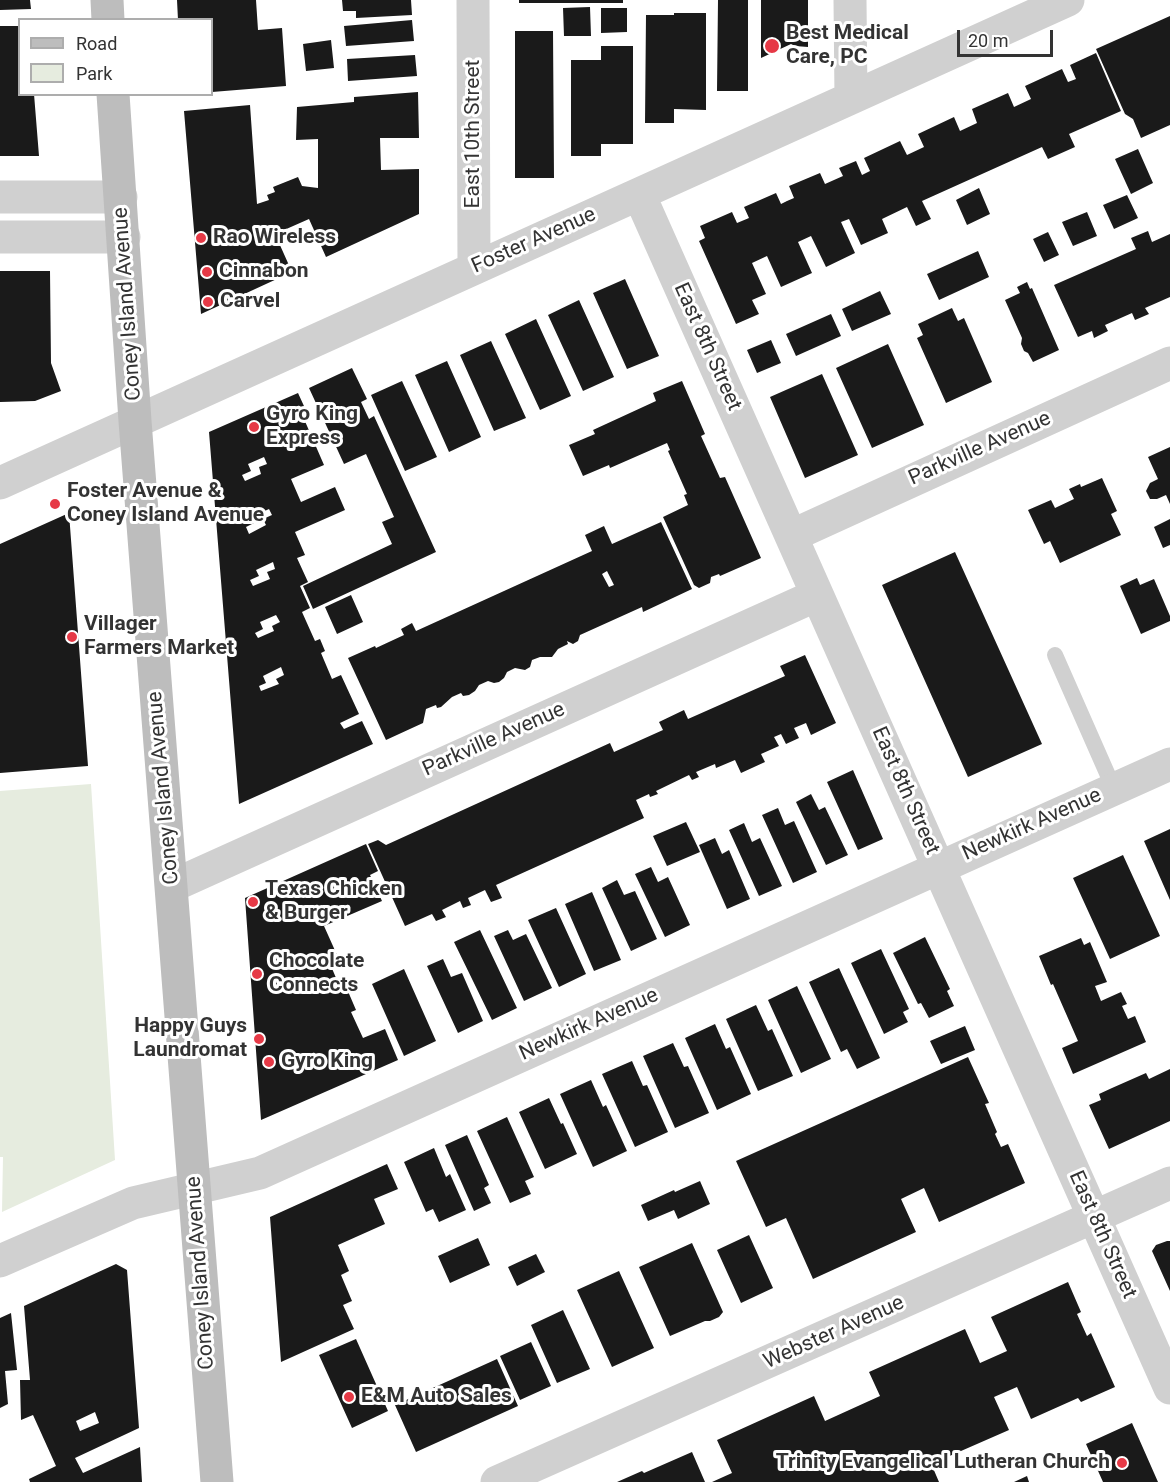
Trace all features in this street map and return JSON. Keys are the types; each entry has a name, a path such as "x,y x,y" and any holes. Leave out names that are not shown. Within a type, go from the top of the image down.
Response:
{"main road":[{"path":"106,0 108,18"},
{"name":"Coney Island Avenue","path":"113,96 135,421 217,1482"}],"street":[{"name":"East 10th Street","path":"473,0 474,268"},
{"path":"850,0 850,98"},
{"name":"Foster Avenue","path":"0,483 1068,0"},
{"name":"East 8th Street","path":"639,194 1170,1388"},
{"path":"0,197 121,197"},
{"path":"0,237 124,237"},
{"name":"Parkville Avenue","path":"791,536 1170,363"},
{"name":"Parkville Avenue","path":"172,886 817,595"},
{"name":"Newkirk Avenue","path":"0,1261 133,1203 260,1173 1170,764"},
{"name":"Webster Avenue","path":"497,1482 1170,1183"}],"lane":[{"path":"1055,655 1114,789"}],"green space":[{"path":"91,784 115,1160 2,1212 0,791"}],"building":[{"path":"0,0 30,0 31,9 0,10"},
{"path":"177,0 256,0 258,30 282,28 286,86 213,92 213,18 178,18"},
{"path":"342,0 411,0 412,15 356,18 356,11 343,11"},
{"path":"519,0 623,0 623,3 519,3"},
{"path":"718,0 748,0 748,91 717,91"},
{"path":"761,0 808,0 808,47 791,44 761,58"},
{"path":"590,7 591,36 564,36 563,8"},
{"path":"601,8 627,8 627,32 601,33"},
{"path":"674,13 706,13 706,110 674,109 674,123 645,123 646,15 674,15"},
{"path":"1170,16 1170,125 1141,138 1133,119 1125,114 1096,49"},
{"path":"412,20 414,41 346,46 344,26"},
{"path":"0,26 18,26 18,96 34,96 39,156 0,156"},
{"path":"515,31 553,31 554,178 515,178"},
{"path":"331,40 334,68 306,71 303,44"},
{"path":"601,46 633,46 633,144 601,144 601,156 571,156 571,60 601,60"},
{"path":"1096,53 1121,111 1069,134 1075,147 1048,159 1042,147 922,201 931,219 916,226 907,207 882,219 888,233 861,245 849,219 841,222 855,253 826,267 811,236 798,242 812,273 781,287 767,256 752,263 766,294 752,300 759,314 736,324 699,241 705,238 700,226 732,212 737,223 749,218 744,207 776,193 781,204 794,198 789,186 820,173 825,184 843,176 839,168 856,161 862,175 870,171 864,158 900,141 907,155 924,147 918,134 954,117 960,131 977,123 972,109 1008,93 1014,107 1031,99 1025,86 1062,69 1068,82 1076,79 1070,65"},
{"path":"415,55 417,76 348,81 347,59"},
{"path":"418,92 419,138 380,138 381,170 419,169 419,214 326,257 309,219 275,234 292,272 201,314 184,111 250,105 257,204 269,200 267,195 275,192 273,187 298,177 302,186 318,188 318,139 296,140 297,107 354,102 354,97"},
{"path":"1138,149 1153,183 1131,194 1115,159"},
{"path":"979,188 990,214 967,225 956,200"},
{"path":"1127,195 1138,218 1114,229 1103,205"},
{"path":"1087,212 1097,236 1073,246 1062,222"},
{"path":"1148,231 1152,242 1170,234 1170,297 1145,308 1149,314 1135,320 1132,313 1105,325 1108,331 1094,338 1092,331 1078,337 1054,285 1136,249 1131,238"},
{"path":"1048,232 1059,255 1044,262 1033,239"},
{"path":"978,251 989,277 939,300 927,274"},
{"path":"0,271 50,271 51,363 61,391 35,401 0,402"},
{"path":"625,279 659,356 627,369 593,293"},
{"path":"1027,282 1030,289 1032,288 1059,350 1033,362 1028,353 1024,351 1021,344 1022,338 1005,300 1020,293 1017,287"},
{"path":"880,291 891,314 852,331 842,309"},
{"path":"579,300 614,377 583,391 548,315"},
{"path":"952,308 958,321 964,318 992,382 946,403 917,338 923,335 918,324"},
{"path":"831,314 841,336 796,356 786,334"},
{"path":"536,319 571,396 540,410 505,334"},
{"path":"771,340 781,363 757,373 747,350"},
{"path":"491,341 526,418 494,431 460,355"},
{"path":"888,344 924,425 872,448 836,368"},
{"path":"447,361 481,437 449,452 415,375"},
{"path":"352,368 367,399 361,402 369,419 374,416 436,552 313,609 303,586 392,544 382,522 394,517 366,454 344,464 309,388"},
{"path":"822,374 858,455 805,478 770,397"},
{"path":"402,381 437,457 405,471 371,395"},
{"path":"682,381 705,434 701,436 720,478 725,477 761,558 720,576 719,574 711,577 710,583 699,588 694,585 663,517 688,505 684,495 687,494 668,451 670,450 667,443 610,468 609,465 583,476 569,445 595,434 593,430 656,401 653,393"},
{"path":"298,393 309,417 304,419 324,465 291,479 301,502 335,487 345,510 295,532 305,555 297,558 308,582 300,586 310,608 302,612 315,641 320,639 325,651 321,653 332,679 341,675 359,714 340,723 344,729 362,721 373,744 239,804 209,432","holes":["264,457 267,464 259,467 261,474 245,481 242,475 251,471 248,464","269,509 272,515 263,519 266,525 249,534 246,527 254,523 252,517","273,562 275,569 267,572 270,579 253,586 250,580 259,576 256,570","276,615 280,622 272,626 274,631 258,638 255,633 263,629 260,622","281,667 284,675 276,679 279,684 261,691 259,686 266,683 263,676"]},
{"path":"1170,447 1170,504 1166,495 1150,499 1146,491 1150,483 1158,479 1148,457"},
{"path":"1102,478 1117,511 1111,514 1121,535 1060,563 1050,541 1044,544 1028,510 1051,500 1055,508 1074,499 1069,489 1080,484 1081,487"},
{"path":"69,513 88,766 0,773 0,544"},
{"path":"1170,519 1170,545 1163,548 1154,527"},
{"path":"661,522 692,589 643,612 642,607 580,635 578,641 573,644 567,641 568,644 558,649 552,657 532,660 530,667 525,670 515,668 507,672 499,682 488,681 479,685 469,695 463,696 461,693 452,697 441,707 437,708 436,705 426,709 423,723 386,740 348,658 404,635 401,629 412,623 416,631 592,551 585,535 604,526 612,544","holes":["607,571 614,585 609,587 602,574"]},
{"path":"955,552 1042,744 968,777 882,585"},
{"path":"1137,578 1140,585 1154,579 1170,616 1170,621 1141,634 1120,586"},
{"path":"351,595 363,622 337,634 325,607"},
{"path":"805,655 836,723 811,735 806,723 794,728 799,738 786,744 781,734 774,737 779,746 761,754 765,762 741,773 735,760 716,768 715,764 696,772 699,777 692,780 689,775 656,791 658,794 650,797 649,794 636,800 644,818 496,885 502,898 491,902 485,890 468,898 471,905 463,908 460,901 442,910 446,917 436,921 432,914 405,926 368,844 378,840 386,845 610,743 614,752 663,730 659,722 684,710 688,719 785,676 780,666"},
{"path":"853,770 883,839 858,850 827,782"},
{"path":"811,794 819,810 825,807 848,855 826,865 796,802"},
{"path":"778,808 785,825 794,821 817,872 793,883 762,815"},
{"path":"686,822 700,852 667,866 653,836"},
{"path":"744,823 752,842 760,838 782,886 759,896 729,830"},
{"path":"1170,829 1170,900 1144,841"},
{"path":"715,838 722,854 729,850 750,899 727,909 699,845"},
{"path":"366,844 378,871 370,875 382,901 324,926 337,955 328,959 339,985 344,982 356,1010 351,1012 363,1038 385,1029 398,1060 261,1120 245,898"},
{"path":"1123,855 1160,936 1110,959 1073,878"},
{"path":"651,867 658,882 668,877 690,925 665,937 635,874"},
{"path":"617,880 624,895 635,891 657,939 631,951 602,888"},
{"path":"592,892 621,960 594,971 565,904"},
{"path":"556,908 586,974 559,987 528,920"},
{"path":"480,930 517,1008 492,1020 454,942"},
{"path":"508,930 513,940 526,934 552,988 524,1001 494,936"},
{"path":"925,937 950,989 947,991 954,1006 929,1018 921,1003 918,1004 893,953"},
{"path":"1081,938 1084,945 1090,942 1107,982 1095,986 1101,1001 1121,992 1127,1004 1122,1006 1128,1019 1135,1016 1146,1042 1073,1074 1062,1048 1078,1041 1039,956"},
{"path":"881,949 909,1009 903,1012 908,1022 884,1034 851,963"},
{"path":"443,959 451,977 462,973 483,1021 458,1033 427,966"},
{"path":"839,968 880,1058 857,1069 847,1049 841,1052 809,982"},
{"path":"404,969 436,1041 404,1056 372,984"},
{"path":"797,986 831,1059 801,1073 768,1000"},
{"path":"756,1005 768,1031 772,1029 793,1076 758,1091 726,1019"},
{"path":"715,1024 726,1049 730,1047 751,1094 717,1110 685,1038"},
{"path":"965,1026 975,1050 941,1064 930,1041"},
{"path":"673,1043 684,1067 688,1066 709,1113 675,1128 643,1056"},
{"path":"968,1057 989,1103 985,1104 997,1132 995,1134 1001,1147 1008,1144 1025,1183 939,1222 924,1188 901,1199 916,1232 813,1279 786,1218 766,1227 736,1161"},
{"path":"632,1061 643,1086 647,1085 668,1132 635,1147 602,1074"},
{"path":"1170,1069 1170,1121 1109,1149 1089,1105 1101,1100 1099,1094 1112,1088 1146,1073 1149,1079"},
{"path":"591,1080 603,1107 606,1105 627,1151 593,1167 560,1094"},
{"path":"549,1098 577,1154 545,1169 519,1112"},
{"path":"507,1117 534,1177 525,1181 531,1194 510,1203 477,1131"},
{"path":"467,1135 489,1185 484,1188 491,1203 474,1211 445,1145"},
{"path":"434,1148 446,1177 450,1174 466,1210 439,1222 433,1209 426,1212 404,1162"},
{"path":"387,1164 398,1189 374,1199 385,1224 338,1245 349,1271 341,1275 352,1301 343,1305 354,1329 281,1362 270,1217"},
{"path":"700,1181 710,1204 678,1219 674,1210 648,1221 641,1205"},
{"path":"749,1235 773,1288 741,1303 717,1250"},
{"path":"478,1238 490,1265 450,1283 438,1256"},
{"path":"1170,1241 1170,1291 1152,1251 1156,1245"},
{"path":"692,1243 723,1312 719,1317 670,1336 639,1267"},
{"path":"536,1254 545,1272 517,1286 508,1267"},
{"path":"116,1264 127,1270 139,1428 75,1458 83,1473 140,1447 142,1482 30,1482 29,1479 56,1466 33,1415 21,1420 20,1380 30,1380 24,1306","holes":["95,1412 99,1423 80,1431 76,1421"]},
{"path":"619,1271 654,1348 612,1367 577,1290"},
{"path":"1068,1282 1081,1312 1077,1314 1087,1336 1091,1333 1115,1387 1081,1402 1078,1398 1031,1419 1017,1387 994,1397 1009,1430 945,1458 946,1462 933,1468 939,1482 712,1482 732,1473 717,1440 814,1396 825,1421 880,1396 869,1372 965,1329 980,1363 1007,1351 991,1317"},
{"path":"563,1310 590,1369 557,1383 531,1325"},
{"path":"11,1313 17,1370 5,1371 8,1404 0,1408 0,1318"},
{"path":"356,1339 388,1411 352,1428 319,1355"},
{"path":"531,1342 551,1386 520,1400 500,1356"},
{"path":"497,1359 518,1406 416,1452 395,1405"},
{"name":"Trinity Evangelical Lutheran Church","path":"1132,1423 1158,1482 1103,1482 1086,1444"},
{"path":"692,1452 705,1482 617,1482 642,1471 644,1473"},
{"path":"1027,1476 1029,1482 1014,1482"}],"place":[{"name":"Best Medical Care, PC","path":"772,46"},
{"name":"Rao Wireless","path":"201,238"},
{"name":"Cinnabon","path":"207,272"},
{"name":"Carvel","path":"208,302"},
{"name":"Gyro King Express","path":"254,427"},
{"name":"Foster Avenue & Coney Island Avenue","path":"55,504"},
{"name":"Villager Farmers Market","path":"72,637"},
{"name":"Texas Chicken & Burger","path":"253,902"},
{"name":"Chocolate Connects","path":"257,974"},
{"name":"Happy Guys Laundromat","path":"259,1039"},
{"name":"Gyro King","path":"269,1062"},
{"name":"E&M Auto Sales","path":"349,1397"},
{"name":"Trinity Evangelical Lutheran Church","path":"1122,1463"}]}
